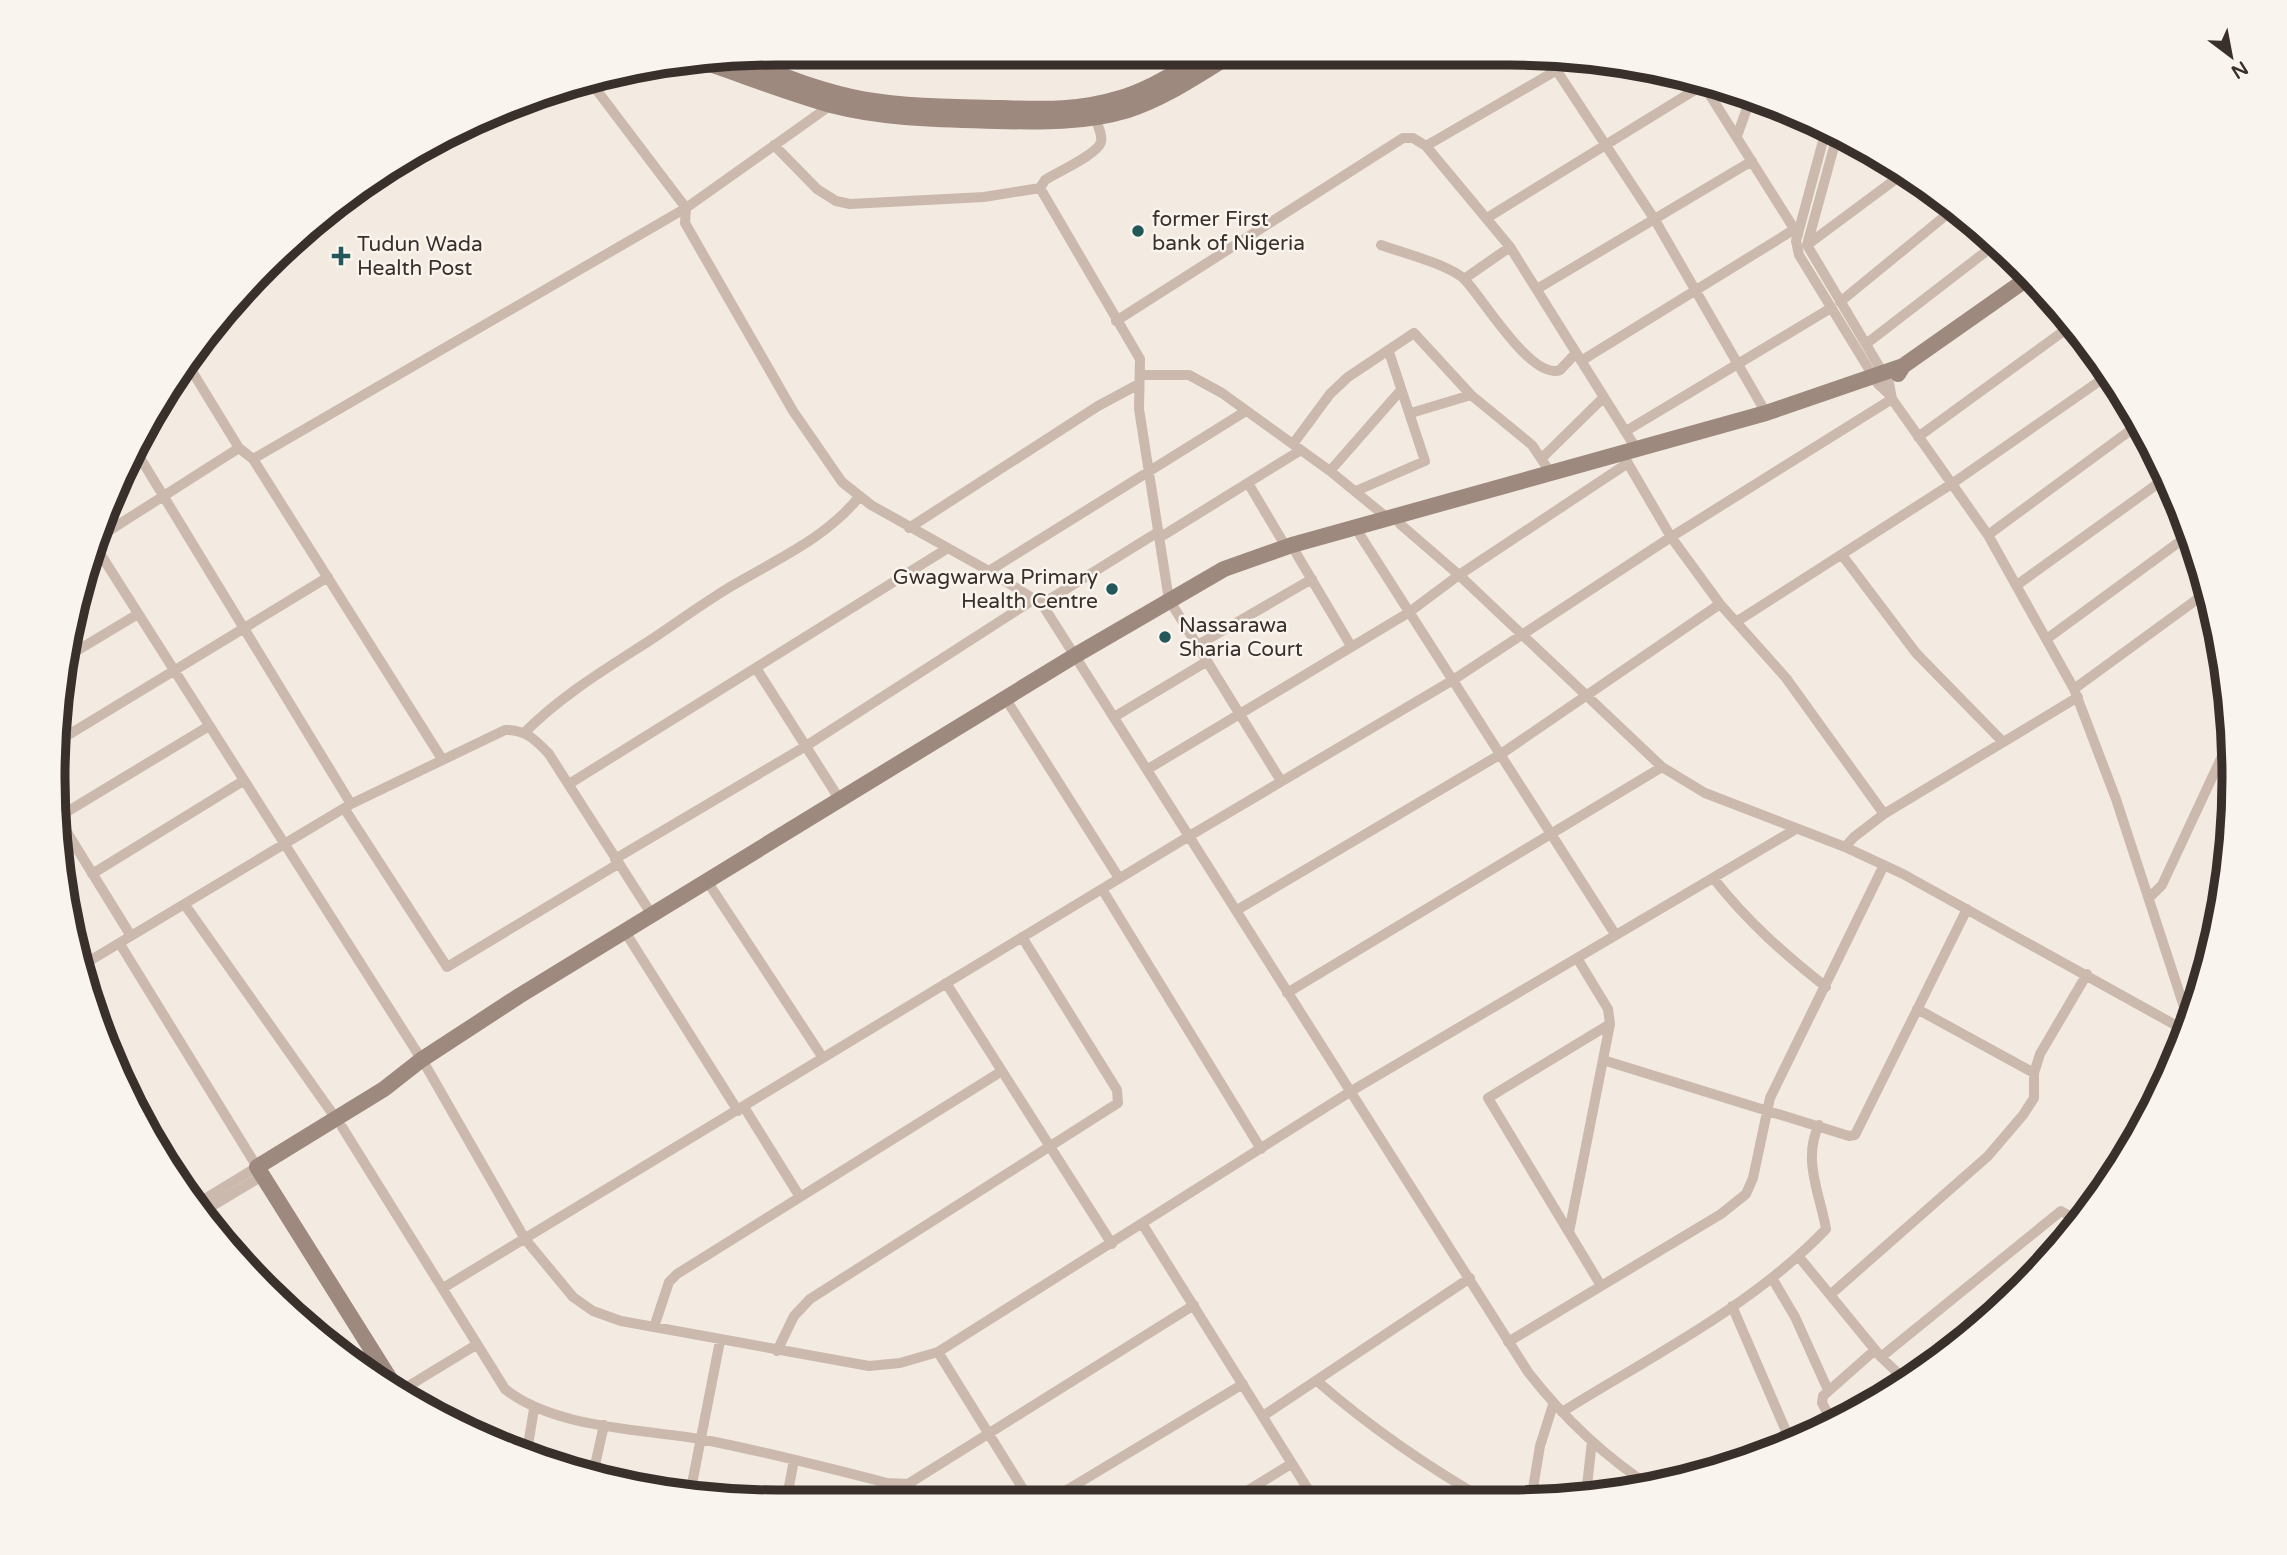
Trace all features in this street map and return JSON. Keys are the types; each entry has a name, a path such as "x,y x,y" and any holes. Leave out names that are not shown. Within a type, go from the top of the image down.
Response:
{"street":[{"path":"756,65 832,92 893,103 1093,111 1138,93 1190,65"},
{"path":"719,67 831,105 920,118 1033,122 1152,101 1214,65"},
{"path":"1426,146 1564,67"},
{"path":"1557,71 1655,220 1766,413"},
{"path":"595,88 686,208 685,223 793,411 842,482 909,528 989,570 1039,601 1191,835 1287,993 1353,1090 1508,1342 1558,1408 1592,1441 1640,1478"},
{"path":"1487,218 1696,90"},
{"path":"1709,94 1796,232"},
{"path":"253,459 686,208 831,105"},
{"path":"1737,136 1748,106"},
{"path":"774,145 817,189 836,201 850,204 984,197 1040,188 1045,180 1094,152 1101,143 1093,111"},
{"path":"1824,137 1796,232 1799,255 1867,344 1884,384"},
{"path":"1116,321 1403,138 1413,138 1426,146 1510,247 1626,431 1629,457 1671,537 1720,604 1786,678 1884,814"},
{"path":"1835,143 1807,245 1835,305 1918,438 1988,535 2048,638 2076,693 2187,998"},
{"path":"1537,289 1752,161"},
{"path":"1807,245 1896,179"},
{"path":"1040,188 1116,321 1136,348 1147,471 1171,603 1281,781"},
{"path":"1626,431 1835,305 1946,215"},
{"path":"1381,245 1464,279 1521,351 1547,370 1560,370 1796,232"},
{"path":"1464,279 1510,247"},
{"path":"1867,344 1988,250"},
{"path":"443,1288 1119,878 1453,680 1671,537 1884,384 1903,366 2021,283"},
{"path":"1918,438 2064,331"},
{"path":"140,458 347,806 447,967 1039,601 1248,483 1297,447 1330,394 1348,377 1389,352 1411,334 1417,334 1471,395 1532,444 1543,457 1550,472"},
{"path":"1356,491 1425,461 1389,352"},
{"path":"192,372 239,448 253,459 442,759"},
{"path":"909,528 1140,379 1189,375 1246,411 1330,471 1459,575 1662,767 1705,793 1845,847 1884,865 2087,974 2177,1026"},
{"path":"1736,622 1953,483 2101,380"},
{"path":"209,1207 339,1124 395,1082 629,938 840,800 1238,562 1360,536 1550,472 1629,457 1766,413 1884,384"},
{"path":"1291,550 1884,384"},
{"path":"1330,471 1401,390"},
{"path":"1411,413 1471,395"},
{"path":"1543,457 1603,398"},
{"path":"989,570 1246,411"},
{"path":"1988,535 2132,429"},
{"path":"109,532 239,448"},
{"path":"1148,769 1408,613 1629,457"},
{"path":"1248,483 1351,646"},
{"path":"2017,585 2158,483"},
{"path":"524,733 554,704 590,677 730,587 820,536 841,519 860,496"},
{"path":"1360,536 1615,934"},
{"path":"2048,638 2181,540"},
{"path":"569,784 948,548"},
{"path":"102,552 282,843 424,1064 526,1239 582,1305 621,1321 777,1351 869,1366 900,1363 938,1352 1353,1090 1796,829"},
{"path":"1842,555 1916,653 2003,742"},
{"path":"66,736 328,577"},
{"path":"1196,646 1311,579"},
{"path":"1845,847 1854,836 1884,814 2003,742 2076,693 2199,598"},
{"path":"1237,910 1501,754 1588,697 1720,604"},
{"path":"76,651 138,614"},
{"path":"424,1064 652,915 709,885 1009,704 1077,657"},
{"path":"1114,717 1206,662"},
{"path":"756,668 840,800"},
{"path":"1009,704 1119,878"},
{"path":"66,814 209,726"},
{"path":"89,962 347,806 505,730 524,733 549,754 652,915"},
{"path":"2150,897 2162,885 2222,757"},
{"path":"1287,993 1662,767"},
{"path":"92,874 243,781"},
{"path":"67,830 131,936"},
{"path":"1508,1342 1739,1202 1753,1178 1770,1098 1884,865"},
{"path":"1714,879 1744,917 1773,945 1826,987"},
{"path":"709,885 823,1058"},
{"path":"1102,889 1261,1149"},
{"path":"184,905 339,1124 505,1389 534,1409 604,1425 701,1440 887,1483 908,1484 985,1433 1194,1305"},
{"path":"1603,1060 1849,1136 1855,1135 1967,909"},
{"path":"777,1351 794,1316 810,1299 1118,1104 1118,1095 1022,937"},
{"path":"629,938 800,1197"},
{"path":"120,944 385,1372"},
{"path":"1569,1232 1610,1024 1608,1009 1577,958"},
{"path":"1830,1295 1988,1156 2034,1098 2034,1073 2047,1041 2087,974"},
{"path":"946,983 1112,1244"},
{"path":"1917,1009 2034,1073"},
{"path":"1600,1284 1488,1098 1610,1024"},
{"path":"654,1327 669,1282 677,1274 1002,1071"},
{"path":"1533,1490 1540,1446 1558,1408 1732,1306 1799,1257 1826,1229 1810,1161 1812,1138 1819,1125"},
{"path":"204,1200 260,1172"},
{"path":"1829,1415 1822,1403 1828,1390 2054,1216 2063,1211 2071,1216"},
{"path":"1143,1225 1308,1490"},
{"path":"1799,1257 1878,1353 1899,1374"},
{"path":"1263,1416 1470,1278"},
{"path":"1772,1278 1795,1317 1828,1390"},
{"path":"1732,1306 1787,1434"},
{"path":"693,1485 720,1341"},
{"path":"408,1387 476,1345"},
{"path":"938,1352 985,1433 1022,1490"},
{"path":"1317,1381 1356,1414 1420,1461 1468,1490"},
{"path":"1068,1490 1243,1384"},
{"path":"528,1445 534,1409"},
{"path":"595,1466 604,1425"},
{"path":"1587,1486 1592,1441"},
{"path":"788,1490 794,1460"},
{"path":"1250,1490 1291,1464"},
{"path":"886,1490 887,1483"},
{"path":"908,1484 912,1490"}],"place":[{"name":"former First bank of Nigeria","path":"1138,231"},
{"name":"Tudun Wada Health Post","path":"341,256"},
{"name":"Gwagwarwa Primary Health Centre","path":"1112,589"},
{"name":"Nassarawa Sharia Court","path":"1165,637"}]}
